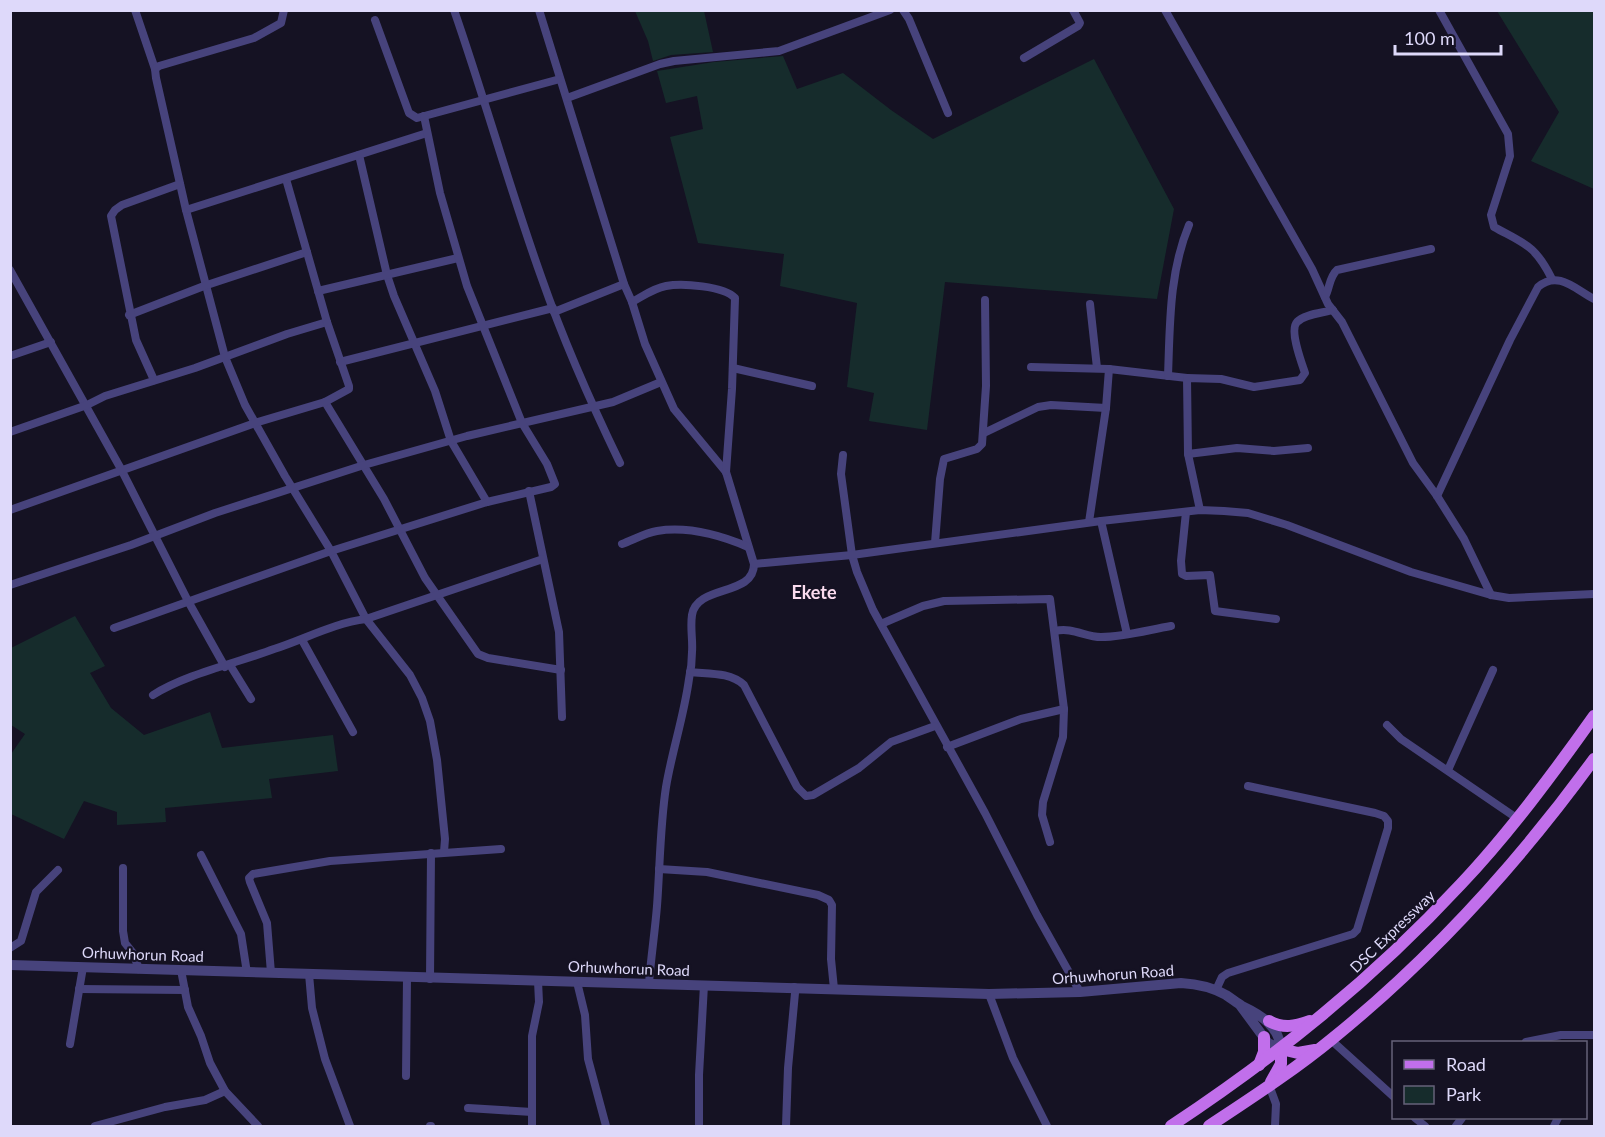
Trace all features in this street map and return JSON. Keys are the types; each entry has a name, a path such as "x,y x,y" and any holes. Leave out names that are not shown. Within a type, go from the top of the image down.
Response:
{"main road":[{"name":"DSC Expressway","path":"1171,1126 1281,1049 1348,994 1410,936 1462,884 1518,819 1594,716"},
{"path":"1209,1126 1326,1044 1416,965 1467,914 1552,815 1594,759"},
{"path":"1269,1021 1287,1027 1317,1019"},
{"path":"1257,1067 1264,1052 1264,1037"},
{"path":"1269,1085 1281,1064 1281,1049 1298,1053 1326,1044"}],"street":[{"path":"135,10 155,69 204,286 225,357 244,405 331,551 366,618 410,675 422,698 430,721 441,794 444,852"},
{"path":"155,69 180,58 254,38 281,23 284,10"},
{"path":"454,10 485,99 517,205 554,310 592,407 620,463"},
{"path":"539,10 624,284 645,344 674,409 726,472 754,564 754,570 745,581 698,602 692,613 690,672 685,706 666,787 662,820 649,983"},
{"path":"567,98 660,64 779,51 890,10"},
{"path":"903,10 909,19 948,113"},
{"path":"1024,58 1078,26 1080,23 1073,10"},
{"path":"1165,10 1312,269 1325,297 1342,322 1413,463 1437,495 1464,539 1491,595"},
{"path":"1439,10 1508,134 1510,156 1491,215 1491,223 1494,227 1532,248 1543,260 1552,279"},
{"path":"375,20 409,113 417,118 560,79"},
{"path":"114,628 331,551 488,502 551,487 555,484 547,464 522,423 467,286 440,193 424,116"},
{"path":"186,210 427,133"},
{"path":"359,155 387,275 404,323 435,391 451,441 488,502"},
{"path":"10,510 255,423 325,402 349,389 327,322 286,179"},
{"path":"154,380 135,340 111,216 122,205 180,183"},
{"path":"1168,376 1170,308 1174,277 1181,245 1189,225"},
{"path":"1325,297 1332,274 1337,270 1431,249"},
{"path":"129,315 204,286 307,252"},
{"path":"318,291 458,258"},
{"path":"10,270 87,405 188,601 250,699"},
{"path":"1437,495 1538,287 1552,279 1560,279 1594,299"},
{"path":"340,362 554,310 624,284"},
{"path":"632,302 665,286 693,285 730,293 735,298 726,472"},
{"path":"935,543 940,478 944,459 981,447 984,434 986,300"},
{"path":"1090,304 1097,368"},
{"path":"1031,367 1097,368 1187,378 1221,379 1254,387 1300,380 1305,373 1297,348 1294,327 1297,321 1333,310"},
{"path":"10,432 87,405 105,396 327,322"},
{"path":"10,356 51,342"},
{"path":"733,368 813,386"},
{"path":"1089,522 1106,408 1109,369"},
{"path":"1187,378 1188,454 1200,510"},
{"path":"10,585 364,465 522,423 613,402 661,382"},
{"path":"325,402 364,465 425,578 481,656 561,670"},
{"path":"984,434 1038,407 1051,405 1106,408"},
{"path":"1188,454 1237,448 1274,451 1308,447"},
{"path":"843,455 841,474 852,555 873,610 985,813 1036,915 1080,992"},
{"path":"528,491 559,632 562,717"},
{"path":"754,564 852,555 1089,522 1200,510 1248,513 1287,525 1412,572 1491,595 1509,598 1594,594"},
{"path":"1186,512 1181,561 1182,574 1186,576 1210,575 1215,611 1276,619"},
{"path":"1101,521 1127,634"},
{"path":"622,544 655,532 673,530 710,534 748,547"},
{"path":"153,695 203,673 352,621 438,595 543,559"},
{"path":"881,624 923,606 944,601 1050,599 1064,709 1063,737 1042,802 1042,815 1050,842"},
{"path":"1055,631 1071,629 1102,637 1171,626"},
{"path":"302,640 353,732"},
{"path":"1448,770 1493,670"},
{"path":"690,672 725,675 736,678 744,685 797,787 806,796 813,795 859,768 891,742 935,726"},
{"path":"947,747 1021,719 1064,709"},
{"path":"1387,725 1401,739 1518,819"},
{"path":"1216,990 1221,977 1228,973 1353,934 1357,930 1388,828 1388,821 1384,816 1375,813 1248,786"},
{"path":"272,973 267,923 249,878 253,874 330,861 501,849"},
{"path":"430,853 430,979"},
{"path":"201,855 241,934 248,973"},
{"path":"123,868 125,944 133,953 139,969"},
{"path":"659,869 707,872 818,895 828,900 832,905 833,914 831,948 834,988"},
{"path":"10,948 21,941 36,892 58,870"},
{"name":"Orhuwhorun Road","path":"10,965 988,994 1080,992 1181,983 1216,990 1269,1021"},
{"path":"70,1044 83,967"},
{"path":"182,970 192,1019 201,1036 210,1063 225,1091 258,1126"},
{"path":"309,975 312,1008 324,1059 350,1126"},
{"path":"406,1076 407,978"},
{"path":"532,1126 532,1036 539,1002 538,981"},
{"path":"577,982 585,1015 588,1059 606,1126"},
{"path":"699,1126 699,1075 704,986"},
{"path":"786,1126 794,987"},
{"path":"79,988 185,990"},
{"path":"988,994 1013,1058 1047,1126"},
{"path":"1240,1005 1273,1047 1281,1049 1281,1042 1269,1021"},
{"path":"1531,1041 1561,1035 1588,1037"},
{"path":"1326,1044 1392,1095"},
{"path":"1269,1085 1276,1104 1275,1126"},
{"path":"95,1126 165,1107 205,1100 225,1091"},
{"path":"468,1108 532,1112"}],"green space":[{"path":"635,11 704,11 713,52 671,55 653,61 648,41"},
{"path":"1497,11 1594,11 1594,189 1531,161 1559,112"},
{"path":"783,56 797,89 843,73 933,139 1094,59 1174,209 1157,299 945,282 927,430 869,421 874,393 847,387 857,303 780,286 784,254 698,243 670,137 703,129 697,96 666,103 657,71 714,62"},
{"path":"75,616 105,666 90,673 111,708 144,735 210,712 222,748 333,735 338,771 269,779 272,798 165,808 166,822 117,825 117,812 84,801 64,839 11,814 11,754 25,734 11,725 11,648"}],"district":[{"name":"Ekete","path":"814,592"}]}
